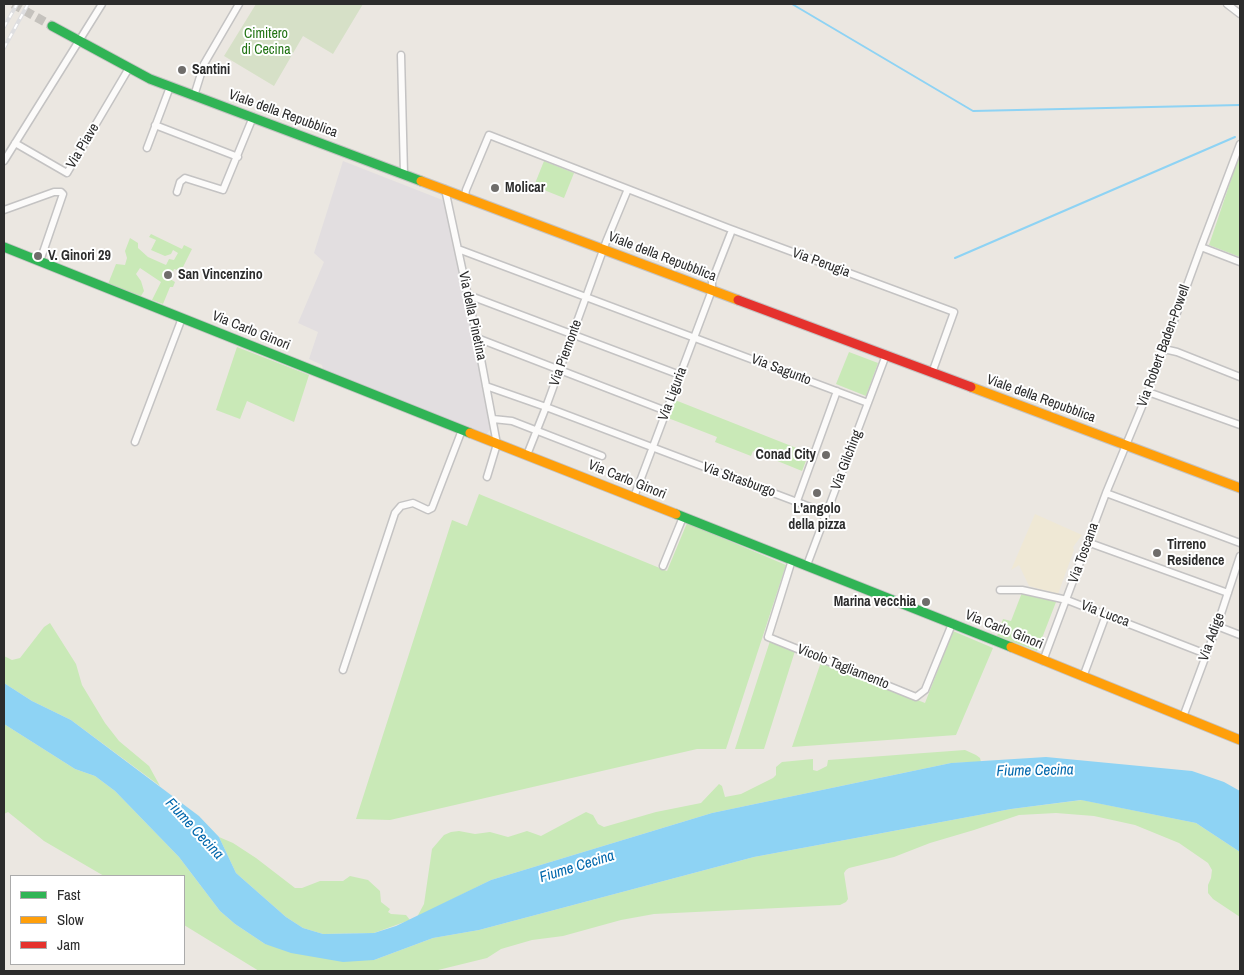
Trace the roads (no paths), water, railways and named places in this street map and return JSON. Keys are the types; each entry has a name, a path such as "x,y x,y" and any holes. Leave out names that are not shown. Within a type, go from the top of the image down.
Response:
{"street":[{"path":"4,161 102,4"},
{"path":"194,96 204,64 239,4"},
{"path":"1227,4 1240,14"},
{"name":"Viale della Repubblica","path":"52,26 150,80 466,196 604,250 1240,488"},
{"path":"401,55 404,174"},
{"name":"Via Piave","path":"16,143 67,173 129,68"},
{"path":"147,148 170,87"},
{"path":"176,192 184,178 223,190 254,118"},
{"path":"155,126 238,158"},
{"name":"Via Perugia","path":"466,196 466,190 489,135 732,230 954,312 932,373"},
{"name":"Via Robert Baden-Powell","path":"1126,445 1148,392 1240,144"},
{"name":"Via della Pinetina","path":"445,189 478,338 497,444"},
{"name":"Via Piemonte","path":"527,454 628,189"},
{"path":"4,210 54,192 61,192 63,194 40,261"},
{"name":"Via Liguria","path":"634,497 712,290 712,281 732,230"},
{"path":"1201,246 1240,262"},
{"name":"Via Carlo Ginori","path":"4,247 497,444 527,454 807,565 1240,740"},
{"name":"Via Sagunto","path":"458,249 587,296 868,404"},
{"path":"468,296 680,375"},
{"path":"135,442 182,318"},
{"path":"478,338 666,411"},
{"path":"1164,349 1240,377"},
{"name":"Via Gilching","path":"807,565 886,355"},
{"name":"Via Strasburgo","path":"486,386 826,513"},
{"path":"797,501 837,391"},
{"path":"1148,392 1240,425"},
{"path":"493,419 512,422 537,430 602,456"},
{"path":"343,670 395,513 401,506 414,503 428,510 432,508 462,430"},
{"path":"487,477 497,444"},
{"name":"Via Toscana","path":"1043,661 1087,542 1126,445"},
{"path":"1106,493 1240,543"},
{"path":"663,566 683,517"},
{"path":"1087,542 1228,594"},
{"name":"Via Adige","path":"1183,717 1217,626 1240,556"},
{"name":"Vicolo Tagliamento","path":"792,560 768,637 916,697 925,690 952,624"},
{"name":"Via Lucca","path":"1000,590 1022,590 1067,600 1206,654"},
{"path":"1082,676 1106,615"},
{"path":"1217,626 1240,635"}],"water":[{"name":"Fiume Cecina","path":"4,683 32,701 71,720 199,816 219,837 236,873 286,917 303,928 323,934 374,933 396,926 491,880 712,813 951,763 1046,757 1192,771 1224,782 1240,791 1240,852 1196,823 1081,800 1011,809 754,857 479,930 433,938 374,960 343,962 291,953 265,944 235,924 220,911 179,857 115,791 95,776 75,769 4,724"}],"waterway":[{"path":"792,4 973,111 1240,105"},
{"path":"955,258 1235,137"}],"tunnel":[{"path":"13,4 52,26"}],"railway":[{"path":"4,27 17,4"},
{"path":"4,48 28,4"}],"place":[{"name":"Santini","path":"182,70"},
{"name":"Molicar","path":"495,188"},
{"name":"V. Ginori 29","path":"38,256"},
{"name":"San Vincenzino","path":"168,275"},
{"name":"Conad City","path":"826,455"},
{"name":"L'angolo della pizza","path":"817,493"},
{"name":"Tirreno Residence","path":"1157,553"},
{"name":"Marina vecchia","path":"926,602"}],"park label":[{"name":"Cimitero di Cecina","path":"266,42"}]}
